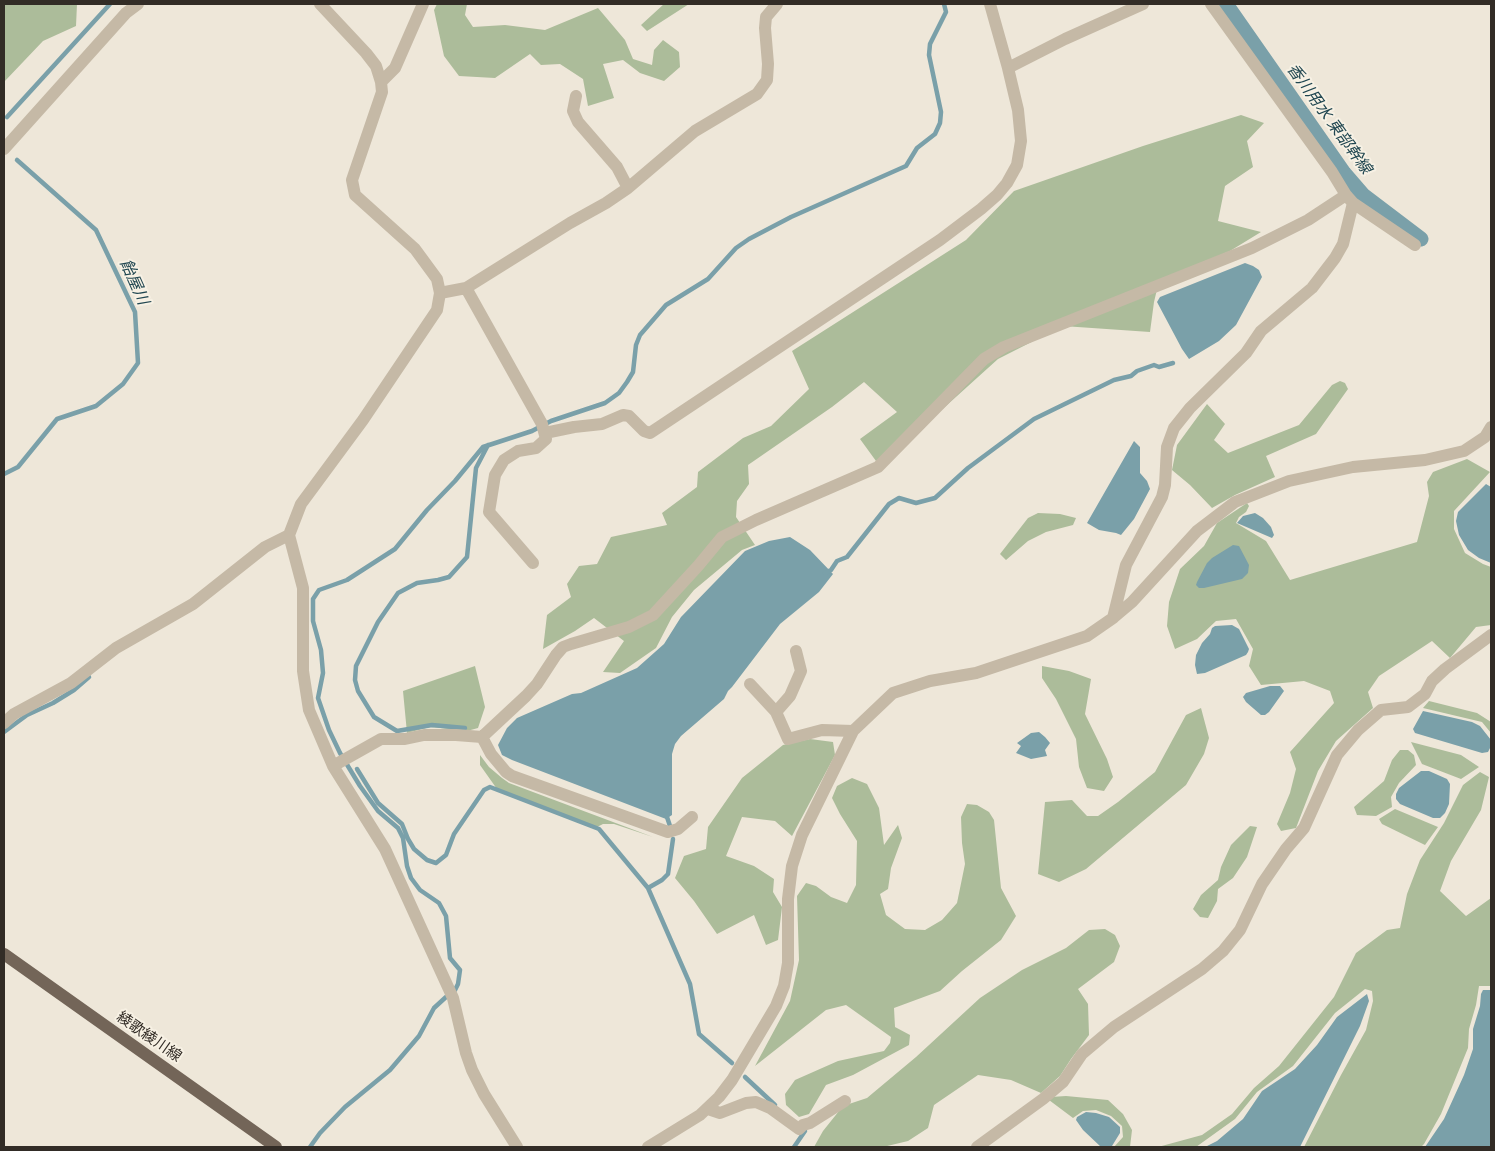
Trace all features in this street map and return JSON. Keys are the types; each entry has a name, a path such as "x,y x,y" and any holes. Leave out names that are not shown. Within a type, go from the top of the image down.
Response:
{"main road":[{"name":"綾歌綾川線","path":"4,954 276,1147"}],"street":[{"path":"4,149 126,13 138,4"},
{"path":"320,4 366,53 376,66 381,82 382,92 352,180 353,189 356,195 415,248 437,279 440,293 437,310 363,420 301,504 289,535 303,588 303,671 309,710 341,762 385,849 452,994 466,1054 472,1070 484,1094 517,1147"},
{"path":"381,82 395,68 423,4"},
{"path":"440,293 466,288 570,223 606,204 628,188 695,130 757,94 767,80 766,17 777,4"},
{"path":"544,428 602,424 623,415 629,416 644,432 650,433 940,240 981,210 997,195 1007,183 1017,165 1021,141 1018,110 990,4"},
{"path":"1008,68 1065,39 1143,4"},
{"path":"1211,4 1350,199 1415,245"},
{"path":"576,96 573,111 578,122 617,167 628,188"},
{"path":"1113,618 1126,565 1162,497 1165,485 1167,447 1174,428 1190,408 1246,353 1261,331 1312,288 1335,258 1343,244 1350,199"},
{"path":"341,762 381,739 405,739 424,735 482,737 537,684 563,647 629,627 653,615 722,537 756,520 878,468 984,359 1004,347 1252,248 1350,199"},
{"path":"466,288 544,428 546,439 536,448 518,451 504,460 495,475 489,512 533,563"},
{"path":"648,1147 708,1109 732,1080 776,1006 784,986 788,963 788,899 792,866 802,835 853,731 893,693 930,681 976,673 1087,636 1132,602 1197,531 1235,502 1289,480 1354,467 1425,460 1464,451 1485,437 1491,428"},
{"path":"4,723 14,714 71,683 116,648 193,604 265,547 289,535"},
{"path":"976,1147 1043,1099 1063,1082 1082,1054 1114,1027 1202,969 1223,951 1240,930 1262,884 1286,849 1304,828 1337,755 1358,730 1381,710 1408,707 1425,694 1432,682 1491,635"},
{"path":"776,712 790,696 801,671 796,651"},
{"path":"750,684 776,712 788,739 822,730 853,731"},
{"path":"482,737 491,754 506,772 512,776 668,832 678,829 692,817"},
{"path":"708,1109 720,1112 746,1102 756,1102 770,1108 801,1127 845,1101"}],"green space":[{"path":"4,4 77,4 76,26 43,41 4,82"},
{"path":"437,4 467,4 465,15 473,27 505,25 545,30 598,8 625,40 633,59 652,65 654,50 663,40 679,52 680,67 664,81 640,73 623,60 603,64 614,98 588,106 583,79 560,64 541,65 530,54 495,78 459,76 444,56 434,10"},
{"path":"664,4 689,4 647,31 641,25"},
{"path":"1241,115 1264,123 1247,141 1253,167 1225,186 1218,221 1261,232 1230,251 1159,281 1150,332 1063,326 998,359 926,424 876,461 860,439 897,412 864,382 832,407 748,465 749,484 737,501 736,517 755,545 742,550 694,590 672,617 656,648 620,673 603,672 624,641 594,618 543,649 547,615 571,597 567,584 579,566 597,564 611,537 667,525 662,513 697,487 698,472 743,438 771,426 809,389 792,351 966,240 1014,191 1143,146"},
{"path":"1340,381 1345,383 1348,389 1316,434 1266,456 1275,477 1235,495 1212,508 1190,485 1172,470 1177,445 1207,404 1225,424 1214,440 1228,453 1299,425 1332,385"},
{"path":"1467,459 1490,472 1454,511 1454,529 1465,553 1491,567 1491,625 1476,627 1450,658 1432,641 1379,676 1368,692 1373,708 1336,741 1318,771 1296,828 1281,831 1277,824 1290,793 1296,769 1290,752 1334,703 1330,691 1304,681 1261,685 1249,666 1253,649 1236,619 1216,621 1197,639 1175,649 1167,626 1169,602 1180,569 1204,546 1217,523 1247,503 1249,506 1246,512 1239,517 1236,523 1266,541 1290,580 1417,542 1429,496 1427,482 1433,472"},
{"path":"1038,513 1060,514 1076,518 1073,525 1046,532 1028,541 1006,560 1000,554 1028,518"},
{"path":"475,666 485,707 478,728 467,731 430,727 407,733 403,691"},
{"path":"1042,666 1069,671 1091,679 1085,714 1107,759 1113,777 1104,791 1087,788 1079,767 1076,739 1056,699 1042,678"},
{"path":"1429,701 1477,713 1491,722 1491,733 1482,722 1423,708"},
{"path":"1201,708 1209,738 1204,754 1186,785 1086,869 1059,882 1038,874 1045,802 1072,800 1087,816 1098,816 1155,772 1186,715"},
{"path":"810,739 833,742 835,755 792,836 775,821 742,817 726,856 754,866 774,879 773,892 782,907 778,940 766,945 754,915 717,934 675,878 684,856 706,849 708,827 742,778 783,745"},
{"path":"1411,742 1461,755 1479,767 1461,779 1422,764"},
{"path":"1400,750 1408,750 1414,755 1416,765 1399,783 1391,797 1392,807 1376,816 1357,815 1354,807 1384,781 1392,760"},
{"path":"480,755 489,767 509,783 653,837 614,824 603,824 597,827 497,789 480,765"},
{"path":"1480,772 1489,777 1481,810 1451,861 1440,891 1466,916 1491,898 1491,986 1479,986 1469,1029 1468,1048 1441,1114 1424,1144 1421,1147 1304,1147 1366,1030 1373,1001 1372,991 1365,989 1335,1013 1293,1066 1257,1092 1235,1119 1196,1147 1158,1147 1202,1135 1232,1114 1254,1088 1279,1066 1334,997 1356,953 1387,930 1400,928 1407,894 1420,860 1444,823 1463,785"},
{"path":"852,778 867,784 879,808 884,845 898,825 902,838 891,868 888,889 880,894 886,915 905,929 925,930 942,920 957,903 965,864 961,817 967,804 977,805 989,812 994,820 1001,888 1016,916 1001,940 940,991 894,1008 895,1027 910,1035 909,1045 853,1075 826,1085 809,1114 799,1117 786,1105 785,1094 795,1080 838,1061 884,1051 890,1043 891,1037 846,1005 826,1010 755,1066 790,1001 799,960 797,896 806,883 816,886 831,897 847,903 856,885 857,841 832,798 837,786"},
{"path":"1395,809 1438,827 1425,845 1382,824 1379,819"},
{"path":"1250,826 1257,827 1247,857 1233,878 1218,889 1217,901 1208,918 1200,917 1193,909 1201,895 1218,880 1221,867 1231,845"},
{"path":"1105,929 1115,935 1120,946 1114,962 1078,989 1088,1004 1089,1035 1060,1076 1041,1093 1011,1080 978,1075 934,1105 928,1128 908,1141 883,1147 814,1147 823,1131 843,1106 867,1098 916,1057 980,998 1022,970 1066,948 1089,930"},
{"path":"1066,1096 1108,1100 1123,1114 1132,1130 1130,1147 1114,1147 1123,1137 1122,1126 1111,1116 1096,1110 1083,1111 1073,1118 1049,1100 1051,1097"}],"water":[{"path":"1245,263 1259,270 1262,277 1236,325 1219,341 1189,359 1157,302 1160,297"},
{"path":"1134,441 1140,447 1140,473 1147,481 1150,489 1134,519 1121,535 1099,530 1087,523"},
{"path":"1486,484 1491,487 1491,563 1479,558 1468,550 1459,535 1456,521 1458,512"},
{"path":"1255,513 1263,518 1271,527 1274,535 1272,538 1237,523 1243,516"},
{"path":"790,537 810,550 833,574 819,592 780,624 728,691 724,699 681,736 675,744 672,754 672,815 666,819 502,755 498,745 507,728 517,718 572,694 581,693 637,668 664,644 681,617 745,551 769,541"},
{"path":"1233,545 1239,546 1249,565 1248,573 1242,579 1199,588 1196,585 1207,563"},
{"path":"1232,625 1239,629 1249,649 1246,655 1205,673 1197,674 1195,665 1196,655 1212,628 1215,626"},
{"path":"1270,686 1280,686 1284,691 1269,712 1261,715 1243,697 1246,693"},
{"path":"1423,711 1472,722 1480,726 1491,740 1488,752 1482,753 1415,733 1413,729"},
{"path":"1039,732 1050,743 1045,750 1047,756 1031,759 1016,753 1021,746 1017,743 1031,733"},
{"path":"1421,771 1429,771 1447,779 1450,784 1449,804 1445,813 1440,818 1433,818 1400,804 1396,799 1399,788"},
{"path":"1483,990 1491,990 1491,1147 1425,1147 1444,1119 1464,1075 1473,1049 1473,1029"},
{"path":"1367,994 1369,1001 1360,1026 1300,1147 1205,1147 1217,1141 1243,1119 1262,1091 1295,1069 1317,1045 1337,1017"},
{"path":"1086,1112 1109,1117 1120,1127 1120,1133 1112,1146 1101,1147 1083,1130 1076,1120 1077,1117"}],"waterway":[{"name":"飴屋川","path":"7,117 110,4"},
{"path":"310,1147 320,1133 345,1107 390,1070 419,1036 434,1008 455,990 460,970 450,958 446,916 439,903 420,890 411,878 407,866 403,838 398,828 378,811 360,786 340,753 329,730 318,698 323,673 321,650 313,621 313,599 319,590 347,580 395,549 483,447 532,431 551,421 605,403 619,393 633,372 636,345 640,335 666,305 708,279 736,248 791,217 906,166 917,148 935,134 940,123 941,112 929,55 930,44 946,12 944,4"},
{"name":"香川用水 東部幹線","path":"1226,4 1344,173 1363,195 1421,239"},
{"name":"飴屋川","path":"4,474 18,467 57,419 96,406 123,384 138,363 135,312 96,230 17,160"},
{"path":"825,573 831,570 837,561 847,557 889,504 899,498 916,503 935,498 968,468 1034,419 1114,380 1131,376 1137,371 1154,365 1159,367 1173,363"},
{"path":"465,728 432,725 397,731 374,717 358,691 355,680 356,666 378,622 398,593 417,583 449,577 467,557 476,468 488,445"},
{"path":"4,732 27,715 53,703 74,690 89,677"},
{"path":"357,769 378,803 402,824 414,849 427,860 436,863 446,855 454,834 484,790 490,787 599,829 648,888 690,984 699,1034 732,1063"},
{"path":"666,814 670,826"},
{"path":"648,888 668,874 673,839"},
{"path":"745,1077 775,1105"},
{"path":"794,1147 805,1131 804,1129"}]}
